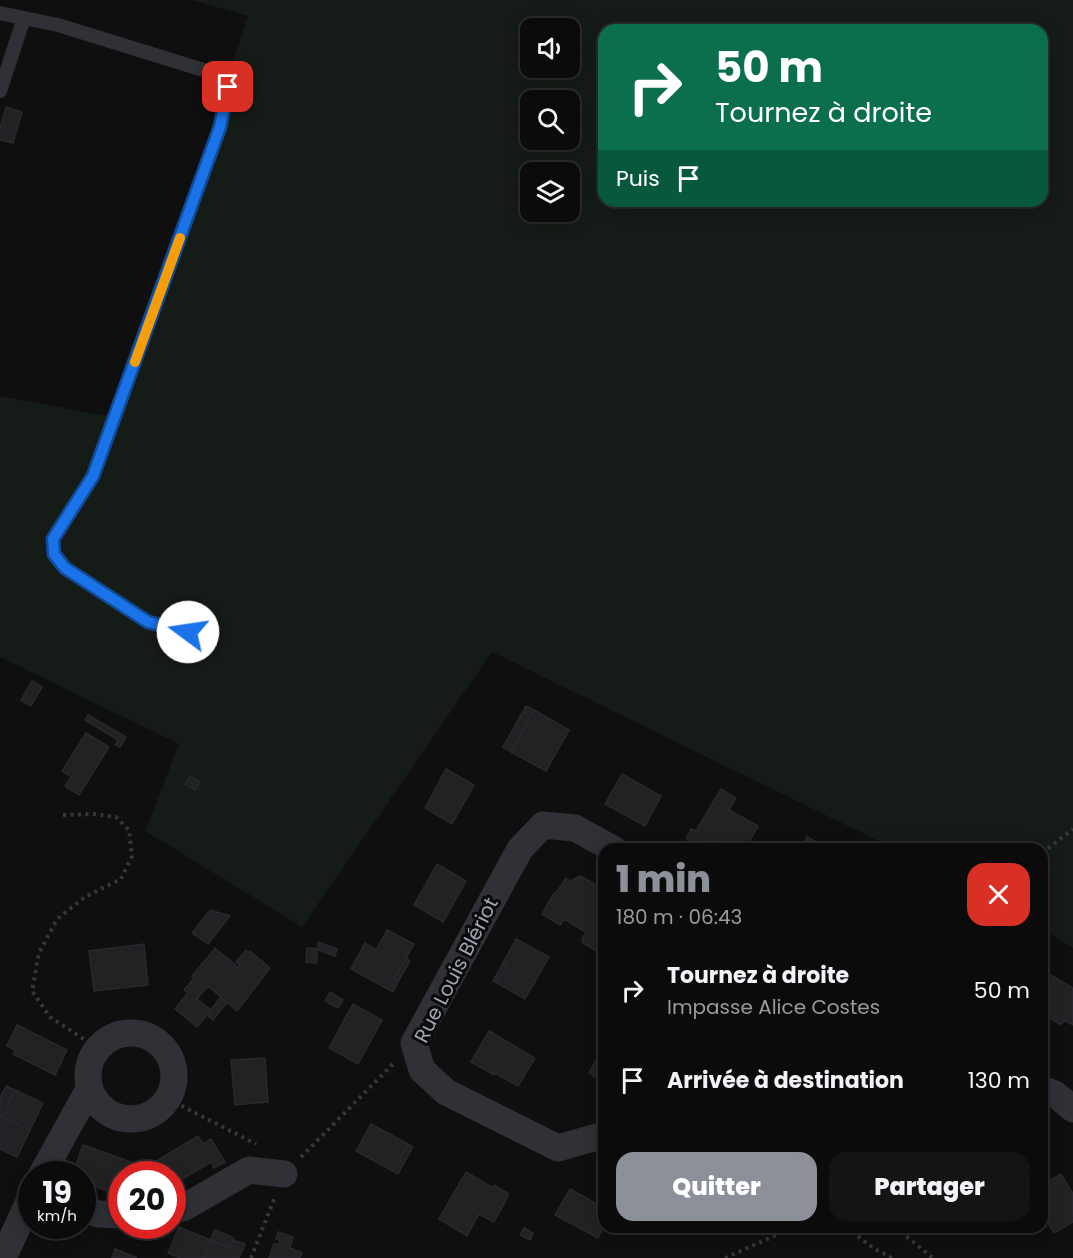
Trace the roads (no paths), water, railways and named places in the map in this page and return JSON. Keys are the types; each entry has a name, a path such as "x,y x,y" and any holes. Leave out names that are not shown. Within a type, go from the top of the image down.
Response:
{"street":[{"name":"Rue Louis Blériot","path":"598,1137 558,1148 446,1092 422,1070 414,1043 520,849 543,825 575,828 602,843"},
{"path":"49,1161 89,1089 87,1078 92,1058 107,1041 129,1033 150,1037 165,1049 173,1065 174,1082 168,1099 158,1111 136,1120 106,1112 89,1089"},
{"path":"1048,1091 1055,1094 1073,1109"},
{"path":"186,1206 249,1170 290,1169"},
{"path":"3,1258 18,1225"}],"lane":[{"path":"0,13 58,25 210,72 228,87 220,127 93,476 53,539 54,554 65,568 148,622 188,632"},
{"path":"0,92 24,18"}]}
